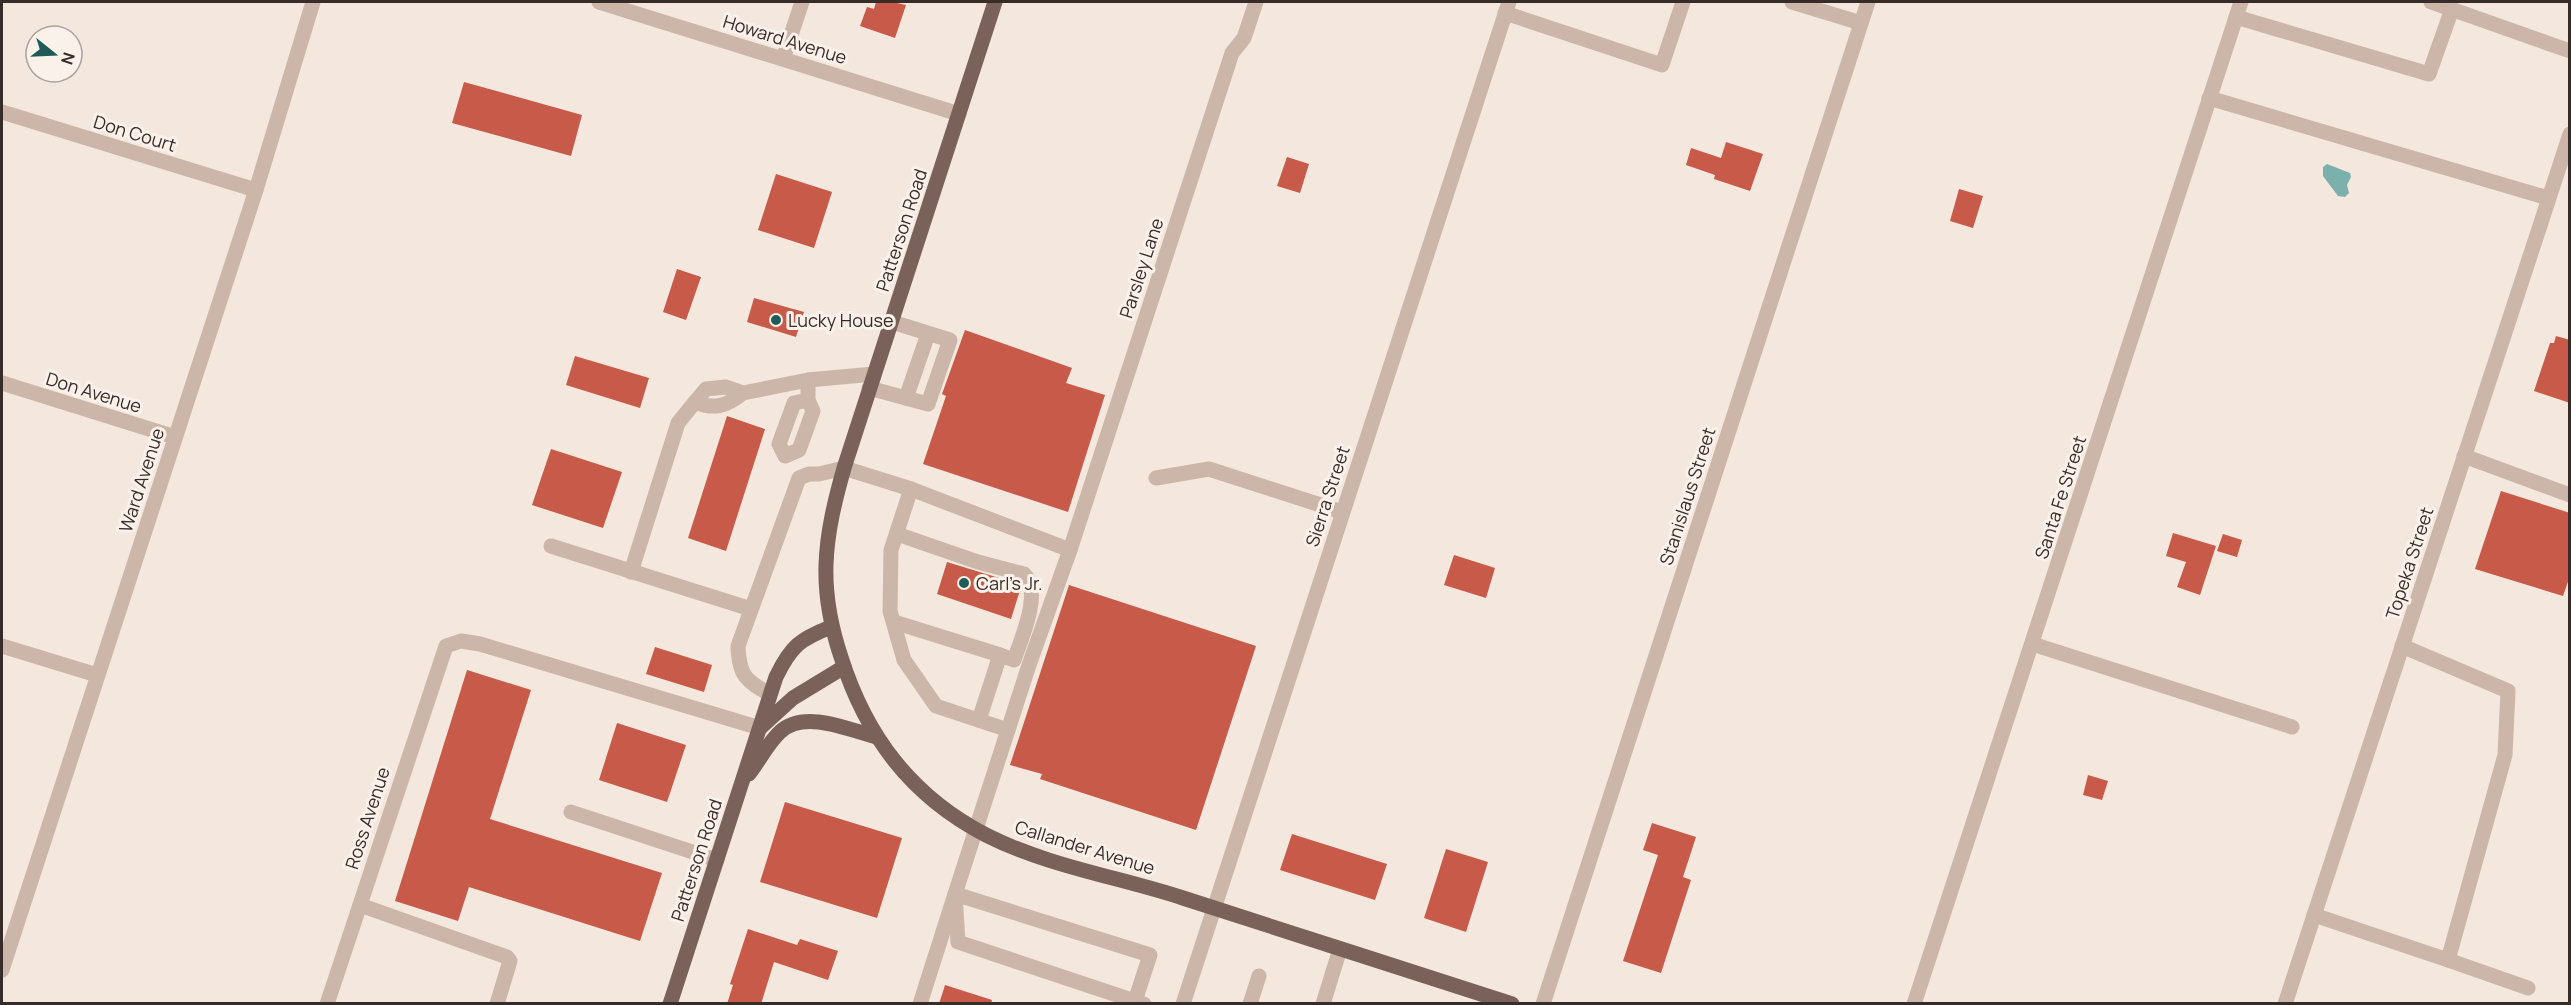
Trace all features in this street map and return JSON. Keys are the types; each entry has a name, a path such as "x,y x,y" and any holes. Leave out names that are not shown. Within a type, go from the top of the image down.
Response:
{"main road":[{"name":"Patterson Road","path":"827,540 844,468 995,2"},
{"name":"Callander Avenue","path":"827,540 826,586 831,627 854,696 876,737 898,766 924,792 977,829 1031,854 1213,908 1512,1004"},
{"name":"Patterson Road","path":"670,1004 740,786 771,694 788,653 808,636 831,627"},
{"name":"Patterson Road","path":"760,728 793,698 844,667"},
{"path":"740,786 781,730 802,722 820,723 876,737"}],"street":[{"name":"Ward Avenue","path":"2,970 8,927 97,675 256,190 314,2"},
{"name":"Howard Avenue","path":"599,2 640,7 783,59 959,114"},
{"path":"783,59 802,2"},
{"name":"Parsley Lane","path":"920,1004 1029,665 1070,550 1232,53 1244,39 1256,2"},
{"path":"1507,7 1662,65 1683,2"},
{"path":"1792,2 1861,23"},
{"name":"Stanislaus Street","path":"1543,1004 1868,2"},
{"name":"Santa Fe Street","path":"1914,1004 2241,2"},
{"path":"2431,2 2570,51"},
{"name":"Sierra Street","path":"1183,1004 1507,7"},
{"path":"2236,17 2430,74 2452,9"},
{"path":"2209,98 2548,198"},
{"name":"Don Court","path":"2,112 256,190"},
{"name":"Topeka Street","path":"2285,1004 2570,134"},
{"path":"631,572 678,423 706,389 726,387 743,393 808,380 872,381 906,398 928,404 950,340 892,322"},
{"path":"906,398 928,333"},
{"path":"785,456 799,450 813,411 808,400 808,380"},
{"name":"Don Avenue","path":"2,383 175,437"},
{"path":"771,694 747,681 739,663 738,646 798,478 779,444 794,403 808,400"},
{"path":"2464,456 2570,495"},
{"path":"798,478 844,468 911,489 1070,550"},
{"path":"1156,478 1209,469 1342,512"},
{"path":"911,489 891,550 890,610 904,660 936,706 1008,730"},
{"path":"897,534 978,562 1024,574 1030,579 1033,587 1030,606 979,720"},
{"path":"551,546 752,609"},
{"path":"894,622 1007,657"},
{"name":"Ross Avenue","path":"327,1004 446,646 462,641 480,644 760,728"},
{"path":"2032,644 2292,727"},
{"path":"2,646 97,675"},
{"path":"2402,646 2508,691 2505,755 2448,960"},
{"path":"571,812 717,860"},
{"path":"955,894 1149,955 1139,1002 958,942 955,894"},
{"path":"360,905 507,957 510,961 509,969 497,1004"},
{"path":"2314,915 2528,988"},
{"path":"1323,1004 1340,949"},
{"path":"1250,1004 1259,975"}],"water":[{"path":"2327,164 2350,173 2351,177 2347,185 2349,193 2345,197 2338,196 2323,176 2323,167"}],"building":[{"path":"876,2 906,5 895,38 860,26 867,7 874,9"},
{"path":"464,82 582,115 571,156 452,123"},
{"path":"1726,142 1763,154 1750,191 1714,179 1715,175 1686,165 1691,148 1721,158"},
{"path":"1287,157 1309,164 1300,193 1277,186"},
{"path":"776,174 832,192 814,248 758,230"},
{"path":"1959,189 1983,196 1973,228 1950,221"},
{"path":"677,269 701,277 686,320 663,312"},
{"path":"754,298 804,312 796,337 747,322"},
{"path":"965,330 1072,368 1066,383 1105,395 1068,512 923,464 946,396 942,394"},
{"path":"2556,336 2570,340 2570,403 2534,391 2550,343 2554,343"},
{"path":"575,356 649,378 640,408 566,385"},
{"path":"727,416 765,429 726,551 688,538"},
{"path":"551,449 622,472 603,528 532,505"},
{"path":"2501,491 2570,513 2570,576 2563,596 2475,569"},
{"path":"2173,533 2216,546 2200,595 2177,587 2186,562 2166,556"},
{"path":"2223,534 2242,540 2237,557 2217,551"},
{"path":"1454,555 1495,568 1486,598 1444,585"},
{"path":"947,562 1019,584 1021,587 1011,619 937,594"},
{"path":"1069,585 1256,646 1196,830 1040,779 1042,774 1010,765"},
{"path":"655,647 712,665 704,692 646,674"},
{"path":"467,670 531,690 490,819 662,873 640,941 469,887 458,921 395,901"},
{"path":"617,723 686,745 667,802 599,780"},
{"path":"2088,775 2108,781 2102,800 2083,795"},
{"path":"785,802 902,838 877,918 760,882"},
{"path":"1652,823 1696,837 1683,877 1691,880 1661,973 1623,961 1658,855 1643,850"},
{"path":"1292,834 1387,864 1375,900 1280,870"},
{"path":"1446,849 1488,862 1466,932 1424,918"},
{"path":"748,929 797,945 800,939 838,951 828,980 774,962 761,1004 727,1004 733,985 730,984"},
{"path":"945,985 992,1000 991,1004 939,1004"}],"place":[{"name":"Lucky House","path":"776,320"},
{"name":"Carl's Jr.","path":"964,583"}]}
